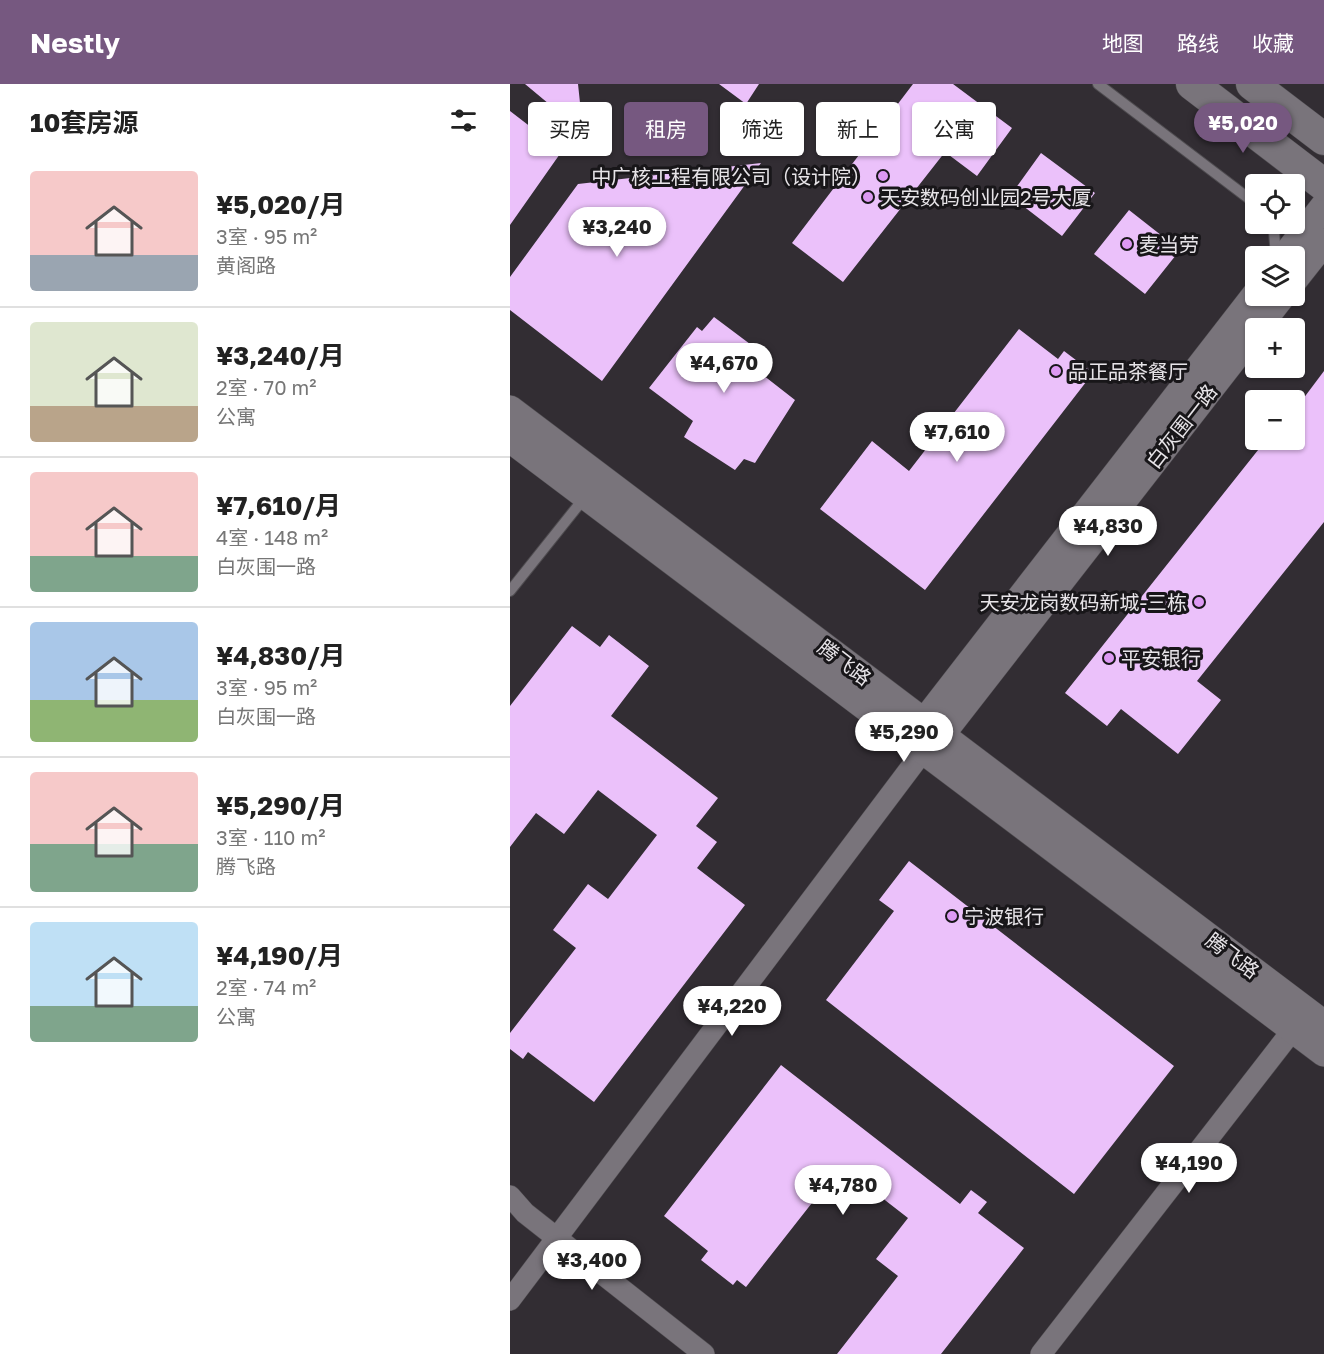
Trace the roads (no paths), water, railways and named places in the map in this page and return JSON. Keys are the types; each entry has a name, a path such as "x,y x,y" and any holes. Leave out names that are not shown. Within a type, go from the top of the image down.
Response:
{"main road":[{"path":"1192,84 1324,185"},
{"path":"1252,84 1324,139"}],"street":[{"path":"1293,246 1324,206"},
{"path":"1305,266 1324,242"},
{"name":"白灰围一路","path":"930,736 1247,306"},
{"name":"白灰围一路","path":"1265,318 1274,306"},
{"name":"白灰围一路","path":"930,736 1245,343"},
{"name":"腾飞路","path":"510,409 593,487"},
{"name":"腾飞路","path":"510,439 593,487 930,736 1308,1021 1324,1053"},
{"path":"510,1300 930,736"},
{"path":"1041,1354 1308,1021"},
{"path":"510,1196 525,1213 704,1354"}],"lane":[{"path":"1098,84 1245,196"},
{"path":"510,591 593,487"}],"place":[{"name":"中广核工程有限公司（设计院）","path":"883,176"},
{"name":"天安数码创业园2号大厦","path":"868,197"},
{"name":"麦当劳","path":"1127,244"},
{"name":"品正品茶餐厅","path":"1056,371"},
{"name":"天安龙岗数码新城-三栋","path":"1199,602"},
{"name":"平安银行","path":"1109,658"},
{"name":"宁波银行","path":"952,916"}]}
